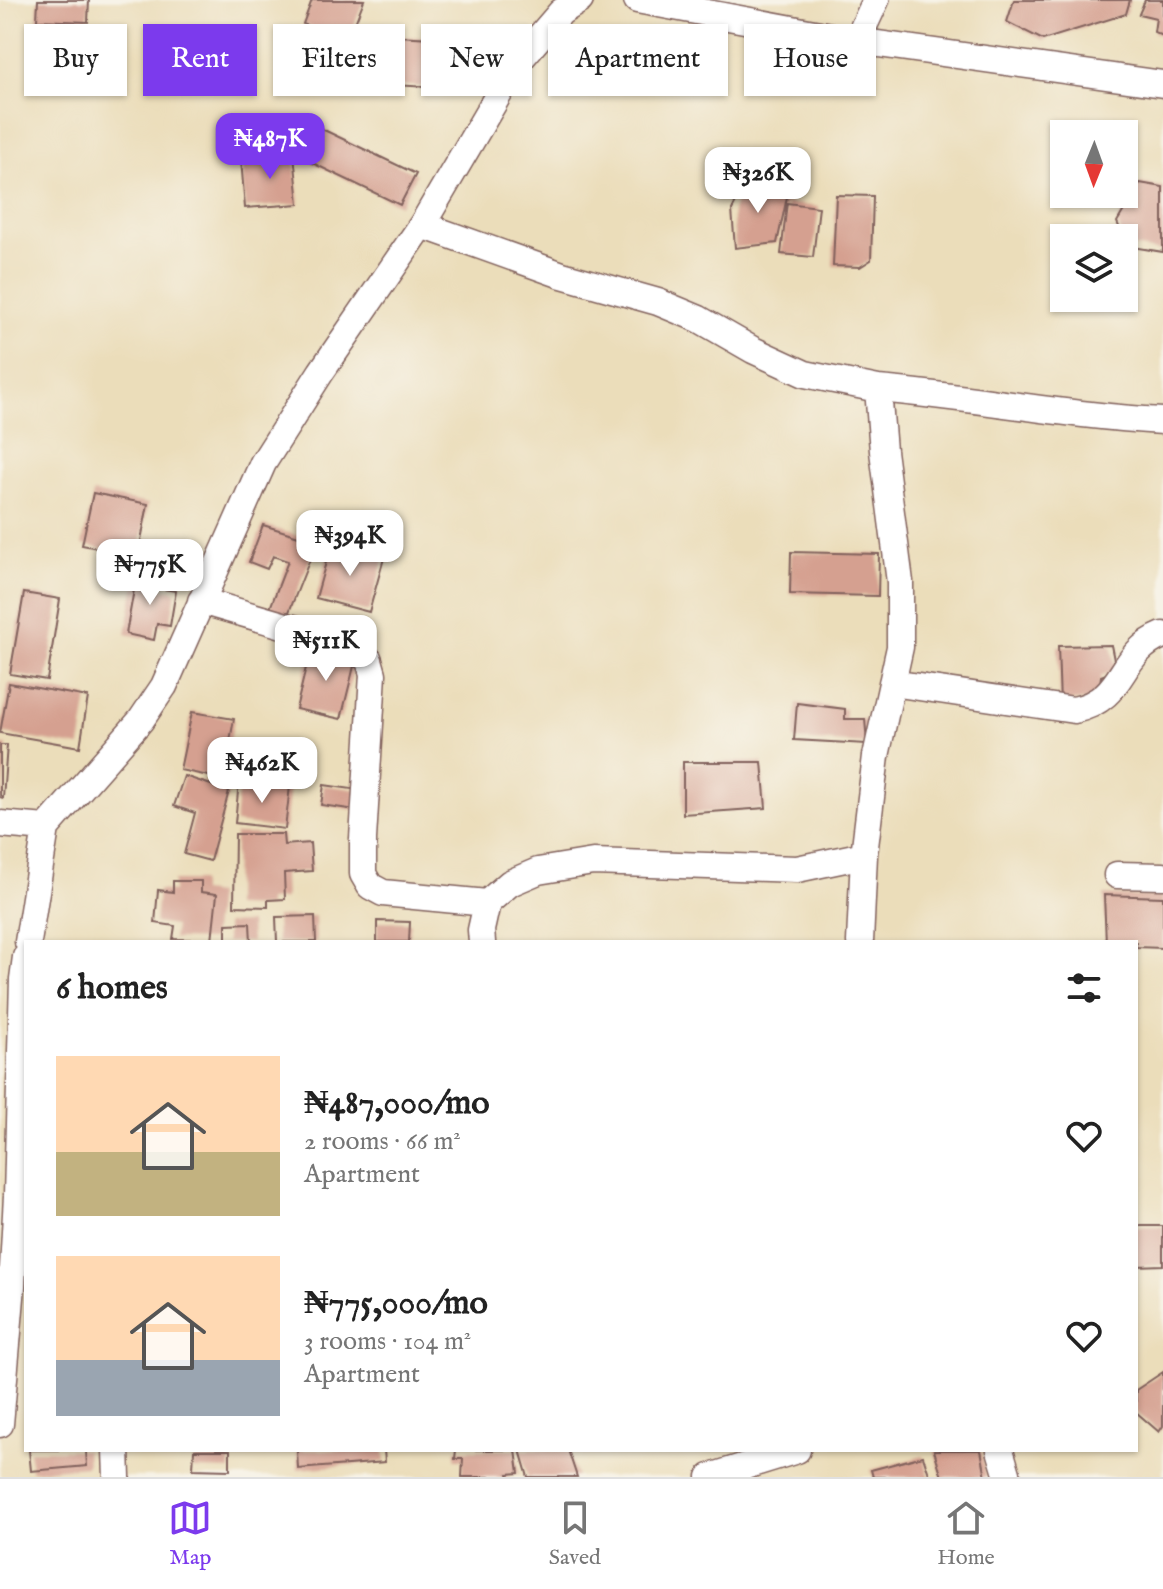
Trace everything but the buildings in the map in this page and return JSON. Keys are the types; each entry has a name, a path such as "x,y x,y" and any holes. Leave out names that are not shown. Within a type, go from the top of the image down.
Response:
{"street":[{"path":"28,940 46,828 141,720 164,686 263,463 422,225 517,63 561,12 577,0"},
{"path":"637,0 766,24"},
{"path":"865,24 876,0"},
{"path":"876,44 1163,84"},
{"path":"422,225 562,275 658,302 699,319 753,350 805,374 878,389 918,391 1121,419 1163,421"},
{"path":"860,940 864,855 876,756 900,647 900,582 878,389"},
{"path":"201,601 320,636 355,649 369,660 373,674 363,874 370,886 383,893 487,903"},
{"path":"892,683 1074,710 1090,707 1103,699 1146,642 1163,635"},
{"path":"0,824 46,828"},
{"path":"482,940 487,903 510,883 538,871 593,862 797,869 864,855"},
{"path":"1117,875 1163,876"},
{"path":"0,1424 6,1283 22,1197 24,972"},
{"path":"116,1452 117,1477"},
{"path":"710,1477 791,1452"},
{"path":"1001,1452 1008,1477"}]}
